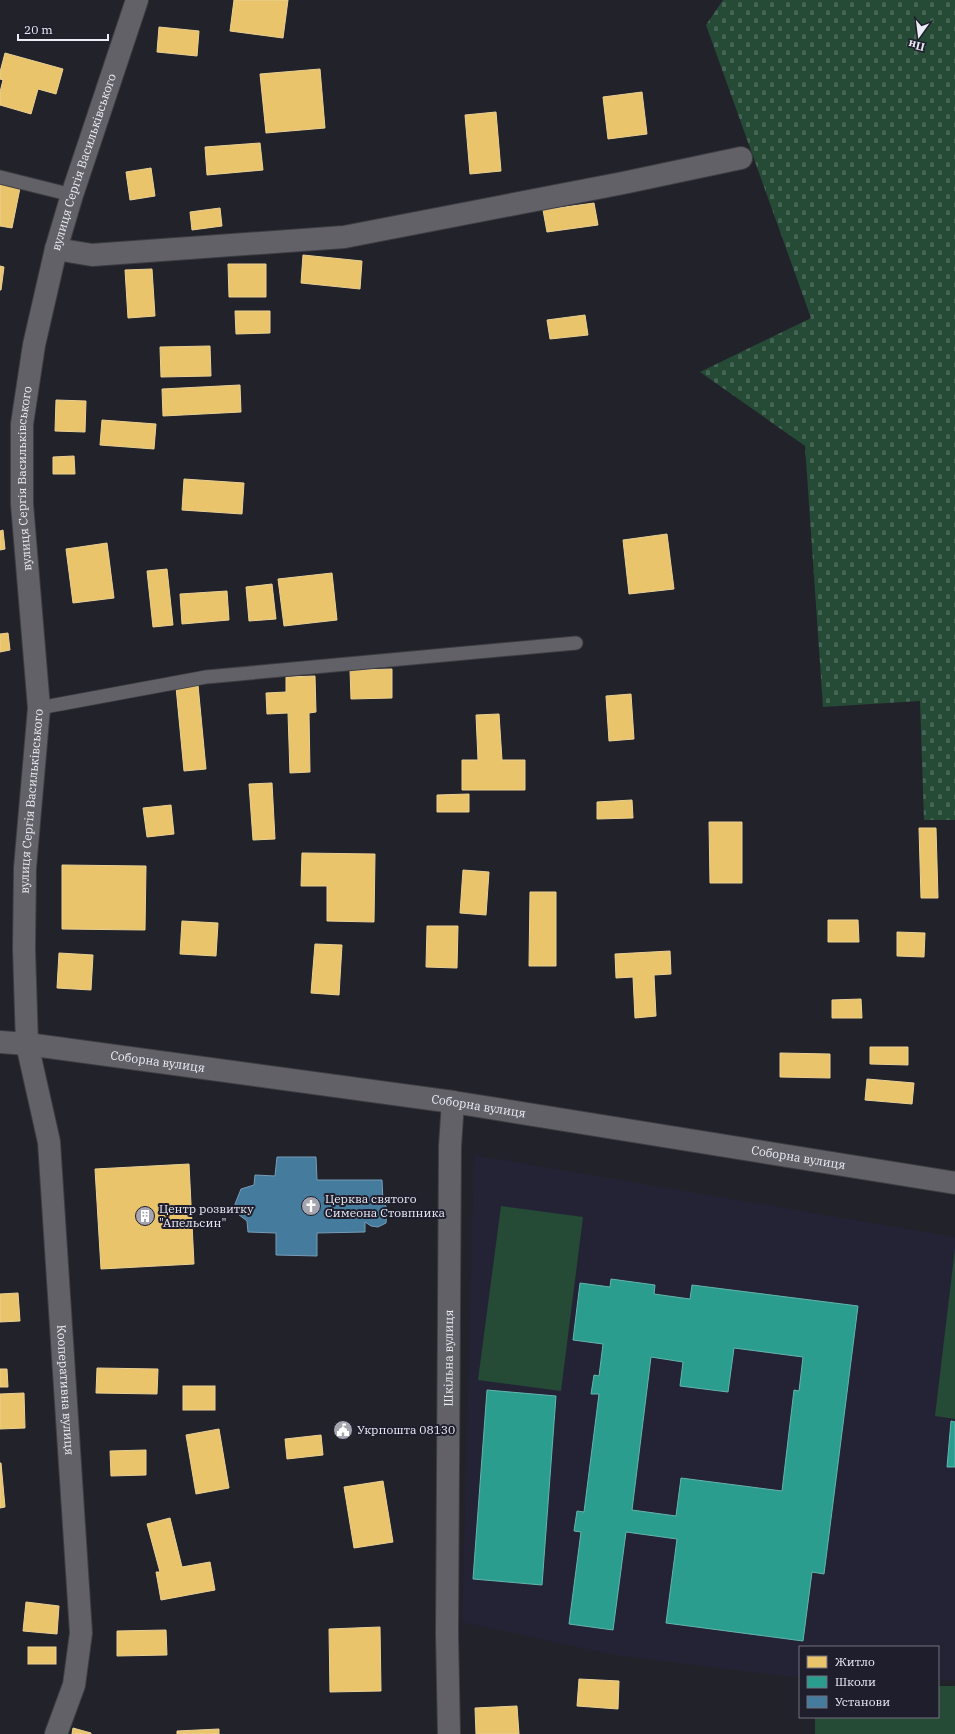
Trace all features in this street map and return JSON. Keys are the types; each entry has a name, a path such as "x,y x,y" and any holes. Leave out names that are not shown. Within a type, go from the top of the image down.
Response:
{"street":[{"name":"вулиця Сергія Васильківського","path":"27,1044 24,949 25,868 39,708 22,504 22,424 34,345 56,249 72,195 137,0"},
{"path":"56,249 92,254 344,237 622,183 741,158"},
{"name":"Соборна вулиця","path":"0,1042 27,1044 453,1102 955,1183"},
{"name":"Кооперативна вулиця","path":"27,1044 49,1142 62,1323 80,1633 74,1685 56,1734"},
{"name":"Шкільна вулиця","path":"449,1734 447,1634 450,1154 453,1102"}],"lane":[{"path":"0,177 72,195"},
{"path":"39,708 206,676 576,643"}],"shaded area":[{"path":"474,1155 955,1237 955,1681 939,1680 939,1646 799,1646 799,1676 783,1676 614,1655 462,1622"}],"green space":[{"path":"723,0 955,0 955,820 924,820 920,701 823,707 805,446 700,372 811,318 706,25"},
{"path":"501,1206 583,1217 561,1391 478,1380"},
{"path":"955,1248 955,1419 935,1416"},
{"path":"939,1686 955,1686 955,1734 815,1734 815,1718 939,1718"}],"building: Житло":[{"path":"234,0 288,0 283,38 230,31"},
{"path":"159,27 199,31 197,56 157,52"},
{"path":"5,53 63,69 56,94 38,89 31,114 0,105 0,92 3,80 0,79 0,72"},
{"path":"320,69 325,128 266,133 260,74"},
{"path":"642,92 647,134 608,139 603,97"},
{"path":"496,112 501,171 470,174 465,115"},
{"path":"260,143 263,170 207,175 205,147"},
{"path":"151,168 155,196 130,200 126,172"},
{"path":"0,179 21,183 12,228 0,226"},
{"path":"594,203 598,225 547,232 543,210"},
{"path":"220,208 222,226 192,230 190,212"},
{"path":"303,255 362,261 360,289 301,283"},
{"path":"228,264 266,264 266,297 229,297"},
{"path":"0,266 4,267 1,290 0,290"},
{"path":"152,269 155,316 128,318 125,270"},
{"path":"235,311 270,311 270,333 236,334"},
{"path":"585,315 588,335 550,339 547,320"},
{"path":"210,346 211,376 161,377 160,347"},
{"path":"240,385 241,412 163,416 162,389"},
{"path":"56,400 86,401 85,432 55,431"},
{"path":"102,420 156,424 154,449 100,445"},
{"path":"74,456 75,474 53,474 53,457"},
{"path":"184,479 244,483 242,514 182,510"},
{"path":"3,530 5,549 0,550 0,531"},
{"path":"667,534 674,589 629,594 623,540"},
{"path":"107,543 114,598 73,603 66,549"},
{"path":"167,569 173,625 153,627 147,571"},
{"path":"332,573 337,620 284,626 278,579"},
{"path":"272,584 276,619 249,621 246,587"},
{"path":"227,591 229,620 182,624 180,594"},
{"path":"8,633 10,650 0,652 0,634"},
{"path":"392,669 392,698 351,699 350,670"},
{"path":"315,676 316,712 309,713 310,772 290,773 288,713 267,714 266,693 286,692 286,677"},
{"path":"198,685 206,769 184,771 176,687"},
{"path":"631,694 634,739 609,741 606,696"},
{"path":"499,714 502,760 525,760 525,790 462,790 462,760 478,760 476,715"},
{"path":"272,783 275,839 253,840 249,784"},
{"path":"469,794 469,812 437,812 437,795"},
{"path":"632,800 633,818 597,819 597,802"},
{"path":"171,805 174,834 147,837 143,808"},
{"path":"709,822 742,822 742,883 710,883"},
{"path":"919,828 936,828 938,898 921,898"},
{"path":"302,853 375,854 374,922 327,921 327,886 301,886"},
{"path":"62,865 146,866 145,930 62,929"},
{"path":"463,870 489,872 486,915 460,913"},
{"path":"530,892 556,892 556,966 529,966"},
{"path":"828,920 858,920 859,942 828,942"},
{"path":"182,921 218,923 216,956 180,954"},
{"path":"427,926 458,926 457,968 426,967"},
{"path":"897,932 925,933 924,957 897,956"},
{"path":"315,944 342,945 339,995 311,993"},
{"path":"670,951 671,974 654,975 656,1016 635,1018 633,977 616,978 615,954"},
{"path":"59,953 93,955 91,990 57,988"},
{"path":"861,999 862,1018 832,1018 832,1000"},
{"path":"870,1047 908,1047 908,1065 870,1064"},
{"path":"780,1053 830,1054 830,1078 780,1077"},
{"path":"867,1079 914,1083 912,1104 865,1100"},
{"name":"Центр розвитку \"Апельсин\"","path":"189,1164 194,1264 101,1269 95,1169"},
{"path":"18,1293 20,1321 0,1322 0,1294"},
{"path":"97,1368 158,1369 157,1394 96,1393"},
{"path":"0,1369 7,1369 8,1387 0,1387"},
{"path":"183,1386 215,1386 215,1410 183,1410"},
{"path":"24,1393 25,1428 0,1429 0,1394"},
{"path":"219,1429 229,1488 196,1494 186,1435"},
{"path":"321,1435 323,1455 287,1459 285,1439"},
{"path":"146,1450 146,1475 111,1476 110,1451"},
{"path":"0,1463 5,1507 0,1508"},
{"path":"383,1481 393,1542 354,1548 344,1487"},
{"path":"170,1518 182,1567 210,1562 215,1590 161,1600 156,1572 160,1572 147,1524"},
{"path":"26,1602 59,1606 57,1634 23,1631"},
{"path":"380,1627 381,1691 330,1692 329,1629"},
{"path":"166,1630 167,1655 117,1656 117,1631"},
{"path":"28,1647 56,1647 56,1664 28,1664"},
{"path":"579,1679 619,1681 618,1709 577,1706"},
{"path":"517,1706 519,1734 476,1734 475,1708"},
{"path":"73,1728 91,1733 91,1734 72,1734"},
{"path":"219,1729 219,1734 177,1734 177,1731"}],"building: Школи":[{"path":"611,1279 655,1285 654,1294 690,1299 692,1285 858,1306 824,1574 812,1572 803,1641 666,1623 677,1539 626,1532 613,1630 569,1624 581,1532 574,1531 577,1511 584,1512 599,1394 591,1394 594,1375 599,1376 603,1344 573,1340 580,1283 610,1287","holes":["734,1348 803,1357 799,1391 794,1390 782,1491 681,1478 676,1516 632,1510 651,1357 683,1362 680,1386 728,1392"]},
{"path":"487,1390 556,1396 542,1585 473,1579"},
{"path":"951,1421 955,1422 955,1467 947,1467"}],"building: Установи":[{"name":"Церква святого Симеона Стовпника","path":"277,1157 316,1157 317,1180 382,1180 383,1202 387,1208 386,1223 378,1227 371,1226 365,1222 365,1232 317,1233 317,1256 276,1255 276,1233 248,1232 247,1221 238,1214 235,1204 241,1189 254,1185 255,1175 275,1176"}],"place":[{"name":"Церква святого Симеона Стовпника","path":"311,1206"},
{"name":"Центр розвитку \"Апельсин\"","path":"145,1216"},
{"name":"Укрпошта 08130","path":"343,1430"}]}
